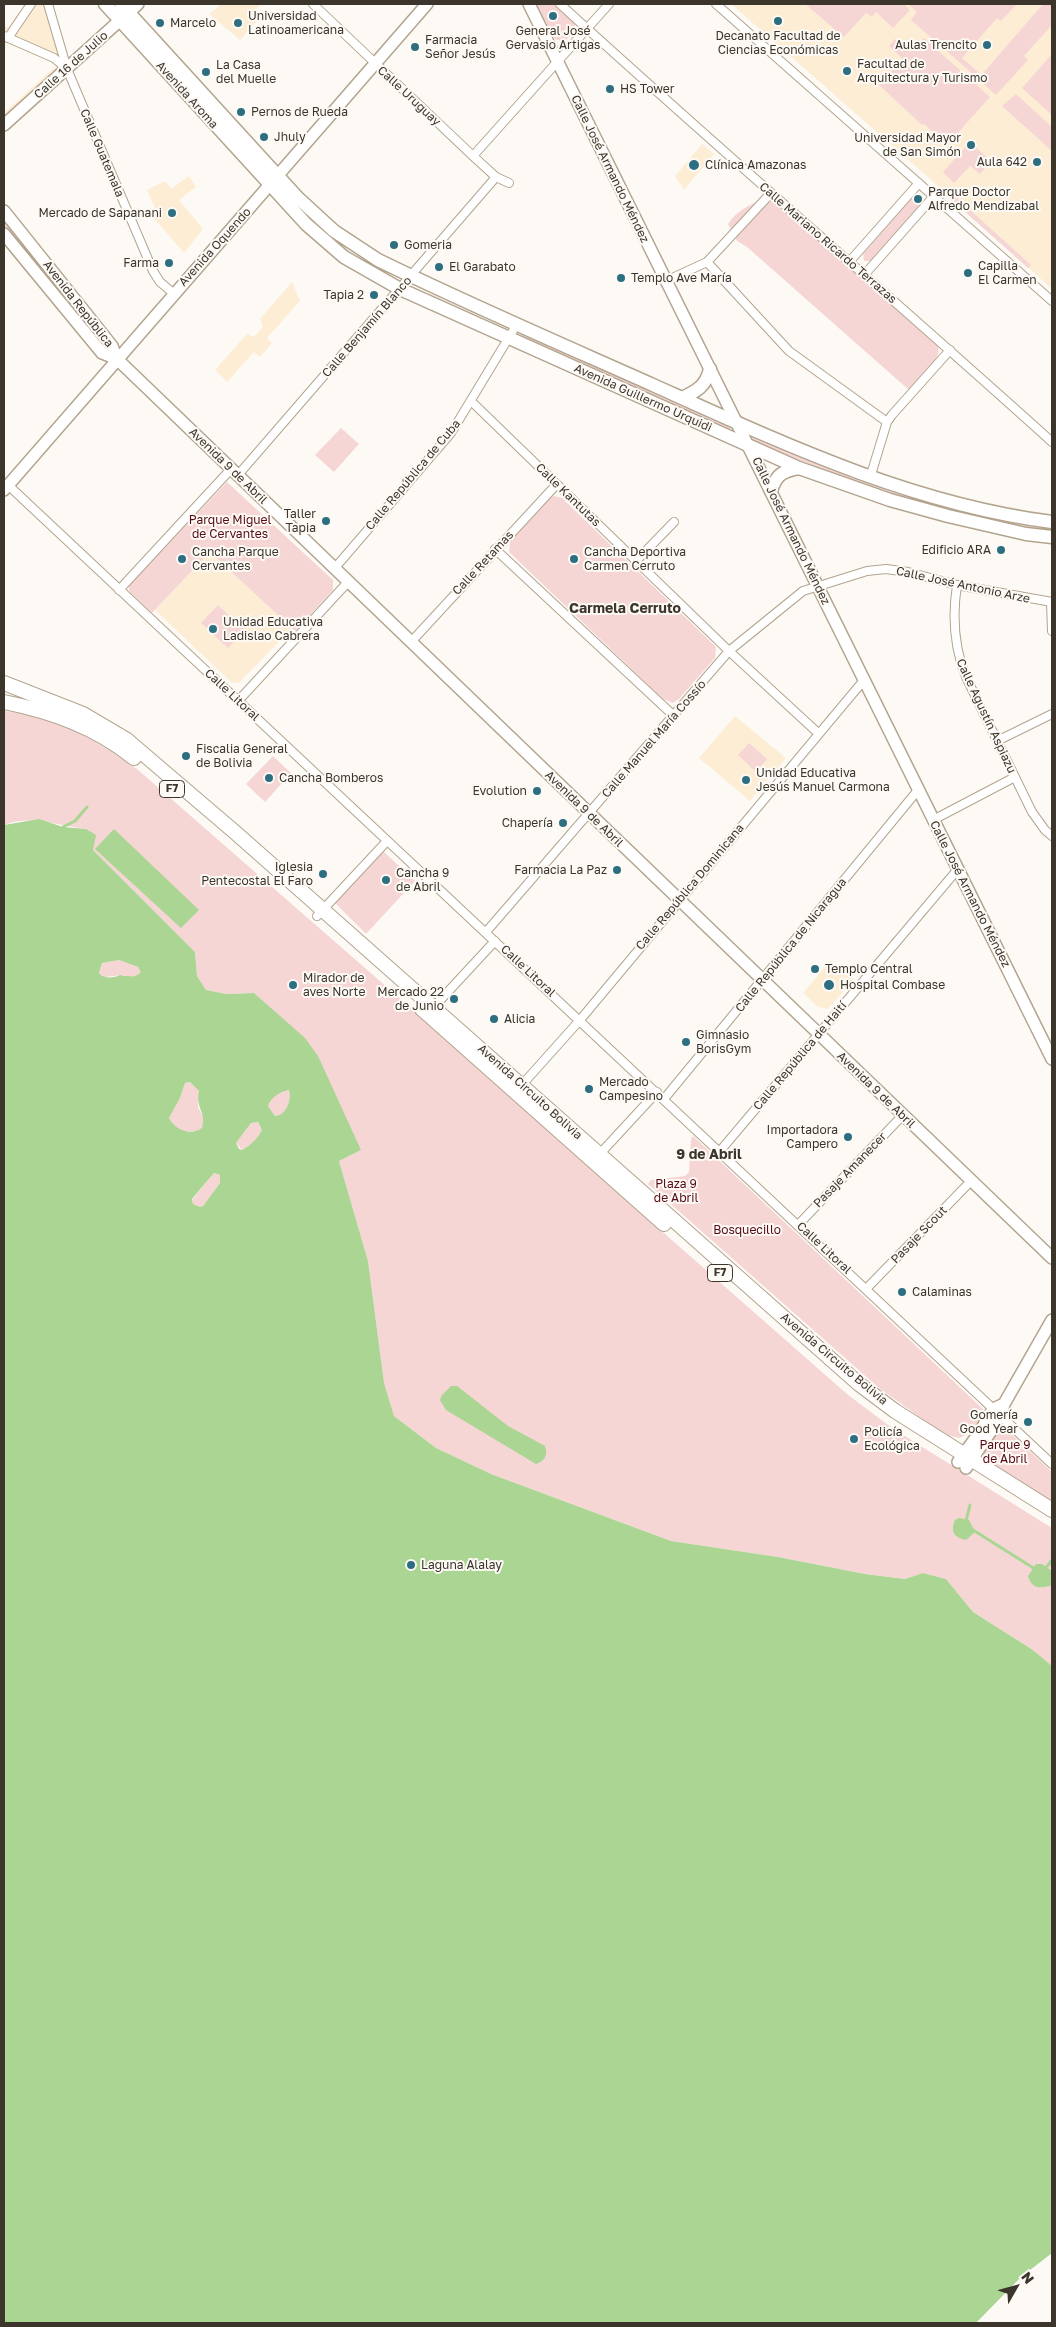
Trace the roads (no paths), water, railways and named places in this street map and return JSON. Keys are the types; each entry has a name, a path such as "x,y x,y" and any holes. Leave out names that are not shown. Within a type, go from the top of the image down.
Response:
{"highway":[{"name":"Avenida Circuito Bolivia","path":"4,683 83,714 114,731 215,815 320,913 596,1158 859,1384 964,1461 1052,1520"},
{"name":"Avenida Circuito Bolivia","path":"4,702 44,710 76,722 100,734 124,750 320,913"},
{"name":"Avenida Circuito Bolivia","path":"964,1461 1052,1510"}],"main road":[{"name":"Avenida Aroma","path":"105,4 127,10 278,175"},
{"name":"Avenida Oquendo","path":"5,484 117,359 427,4"},
{"name":"Calle José Armando Méndez","path":"529,4 933,820 1048,1040 1052,1059"},
{"name":"Calle 16 de Julio","path":"4,125 67,69 127,10"},
{"name":"Avenida Aroma","path":"127,10 269,186"},
{"name":"Avenida Guillermo Urquidi","path":"278,175 298,198 334,231 378,260 682,398 778,441 870,478 962,505 1015,517 1052,522"},
{"name":"Avenida Guillermo Urquidi","path":"269,186 325,242 344,256 400,289 509,339 799,468 890,500 948,516 1026,534 1052,537"},
{"name":"Avenida República","path":"4,211 112,346 117,359"},
{"name":"Avenida República","path":"4,234 102,353 117,359"},
{"name":"Avenida 9 de Abril","path":"117,359 590,813 902,1116 1052,1258"},
{"path":"682,398 703,386 708,378 710,369"},
{"path":"771,491 780,473 799,468"},
{"path":"964,1461 1004,1404 1052,1320"}],"street":[{"path":"31,4 6,37 54,58 67,69"},
{"name":"Calle Guatemala","path":"48,4 67,69 153,271 160,282 173,294"},
{"name":"Calle Uruguay","path":"313,4 496,177 509,182"},
{"name":"Calle Mariano Ricardo Terrazas","path":"560,4 688,121 865,274 1052,442"},
{"path":"473,156 608,4"},
{"path":"716,4 1052,301"},
{"name":"Calle Benjamín Blanco","path":"119,590 234,472 400,289 496,177"},
{"path":"850,261 919,183"},
{"path":"666,281 708,262 771,193"},
{"path":"865,274 934,196"},
{"path":"708,262 789,351 887,422"},
{"name":"Calle República de Cuba","path":"334,569 450,433 517,324"},
{"path":"870,478 887,422 892,414 950,350"},
{"name":"Calle Kantutas","path":"471,401 729,651 818,733"},
{"name":"Calle Litoral","path":"5,484 867,1288 1052,1464"},
{"name":"Calle Retamas","path":"411,642 556,485"},
{"path":"636,561 674,522"},
{"path":"495,549 674,716"},
{"name":"Calle José Antonio Arze","path":"817,585 866,571 886,569 908,572 957,585 1052,602"},
{"path":"238,701 348,582"},
{"name":"Calle Manuel María Cossío","path":"486,932 729,651 803,591 817,585"},
{"name":"Calle Agustín Aspiazu","path":"957,585 954,602 954,630 958,657 1032,812 1045,830 1052,836"},
{"path":"1052,602 1052,631"},
{"name":"Calle República Dominicana","path":"518,1088 580,1020 864,680"},
{"path":"997,740 1052,714"},
{"path":"933,820 1015,777"},
{"name":"Calle República de Nicaragua","path":"664,1099 918,790"},
{"path":"320,913 387,841"},
{"name":"Calle República de Haití","path":"720,1152 958,869"},
{"path":"431,1011 495,941"},
{"path":"596,1158 657,1092"},
{"name":"Pasaje Amanecer","path":"798,1225 902,1116"},
{"name":"Pasaje Scout","path":"867,1288 971,1181"}],"waterway":[{"path":"62,830 63,827 75,821 87,807"},
{"path":"966,1521 970,1505"},
{"path":"973,1530 1035,1569"},
{"path":"1045,1569 1052,1560"}],"place":[{"name":"General José Gervasio Artigas","path":"553,16"},
{"name":"Decanato Facultad de Ciencias Económicas","path":"778,21"},
{"name":"Marcelo","path":"160,23"},
{"name":"Universidad Latinoamericana","path":"238,23"},
{"name":"Aulas Trencito","path":"987,45"},
{"name":"Farmacia Señor Jesús","path":"415,47"},
{"name":"Facultad de Arquitectura y Turismo","path":"847,71"},
{"name":"La Casa del Muelle","path":"206,72"},
{"name":"HS Tower","path":"610,89"},
{"name":"Pernos de Rueda","path":"241,112"},
{"name":"Jhuly","path":"264,137"},
{"name":"Universidad Mayor de San Simón","path":"971,145"},
{"name":"Aula 642","path":"1037,162"},
{"name":"Clínica Amazonas","path":"694,165"},
{"name":"Parque Doctor Alfredo Mendizabal","path":"918,199"},
{"name":"Mercado de Sapanani","path":"172,213"},
{"name":"Gomeria","path":"394,245"},
{"name":"Farma","path":"169,263"},
{"name":"El Garabato","path":"439,267"},
{"name":"Capilla El Carmen","path":"968,273"},
{"name":"Templo Ave María","path":"621,278"},
{"name":"Tapia 2","path":"374,295"},
{"name":"Taller Tapia","path":"326,521"},
{"name":"Edificio ARA","path":"1001,550"},
{"name":"Cancha Parque Cervantes","path":"182,559"},
{"name":"Cancha Deportiva Carmen Cerruto","path":"574,559"},
{"name":"Unidad Educativa Ladislao Cabrera","path":"213,629"},
{"name":"Fiscalia General de Bolivia","path":"186,756"},
{"name":"Cancha Bomberos","path":"269,778"},
{"name":"Unidad Educativa Jesús Manuel Carmona","path":"746,780"},
{"name":"Evolution","path":"537,791"},
{"name":"Chapería","path":"563,823"},
{"name":"Farmacia La Paz","path":"617,870"},
{"name":"Iglesia Pentecostal El Faro","path":"323,874"},
{"name":"Cancha 9 de Abril","path":"386,880"},
{"name":"Templo Central","path":"815,969"},
{"name":"Mirador de aves Norte","path":"293,985"},
{"name":"Hospital Combase","path":"829,985"},
{"name":"Mercado 22 de Junio","path":"454,999"},
{"name":"Alicia","path":"494,1019"},
{"name":"Gimnasio BorisGym","path":"686,1042"},
{"name":"Mercado Campesino","path":"589,1089"},
{"name":"Importadora Campero","path":"848,1137"},
{"name":"Calaminas","path":"902,1292"},
{"name":"Gomería Good Year","path":"1028,1422"},
{"name":"Policía Ecológica","path":"854,1439"},
{"name":"Laguna Alalay","path":"411,1565"}],"district":[{"name":"Carmela Cerruto","path":"625,609"},
{"name":"9 de Abril","path":"709,1155"}],"park label":[{"name":"Parque Miguel de Cervantes","path":"230,527"},
{"name":"Plaza 9 de Abril","path":"676,1191"},
{"name":"Bosquecillo","path":"747,1230"},
{"name":"Parque 9 de Abril","path":"1005,1452"}]}
